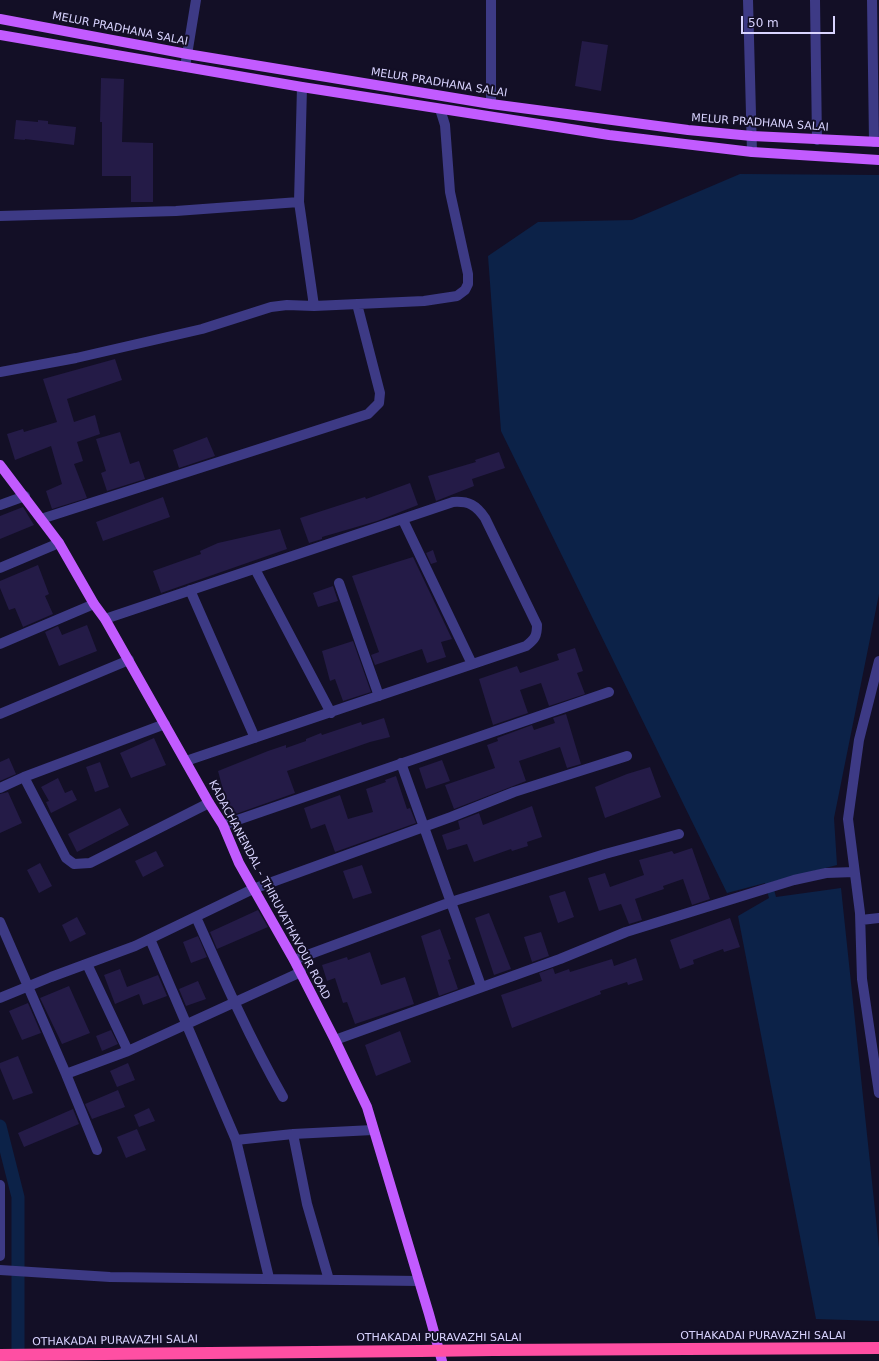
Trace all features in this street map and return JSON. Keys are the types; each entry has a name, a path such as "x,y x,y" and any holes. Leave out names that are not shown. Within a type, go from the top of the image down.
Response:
{"highway":[{"name":"OTHAKADAI PURAVAZHI SALAI","path":"5,1355 879,1348"}],"main road":[{"name":"MELUR PRADHANA SALAI","path":"0,19 188,54 491,104 688,130 752,136 877,142"},
{"path":"0,35 302,87 609,135 752,152 879,160"},
{"name":"KADACHANENDAL - THIRUVATHAVOUR ROAD","path":"0,465 25,496 59,543 94,604 105,619 129,660 209,803 223,825 239,863 301,972 335,1040 367,1107 442,1361"}],"street":[{"path":"185,67 196,0"},
{"path":"491,0 491,104"},
{"path":"748,0 752,152"},
{"path":"815,0 817,140"},
{"path":"872,0 877,142"},
{"path":"302,87 299,202 314,306"},
{"path":"0,372 76,358 202,329 271,307 287,305 314,306 424,301 457,296 465,290 468,284 468,274 450,192 445,125 440,109"},
{"path":"0,216 176,211 299,202"},
{"path":"41,519 368,414 379,403 380,393 357,304"},
{"path":"0,505 25,496"},
{"path":"105,619 453,502 464,501 473,504 485,518 537,625 537,635 526,646 186,761"},
{"path":"403,520 472,664"},
{"path":"0,568 59,543"},
{"path":"255,569 331,713"},
{"path":"339,583 379,696"},
{"path":"190,590 255,738"},
{"path":"0,644 94,604"},
{"path":"0,714 129,660"},
{"path":"879,662 859,740 848,819 860,920 862,979 878,1072 879,1093"},
{"path":"223,825 610,692"},
{"path":"0,788 24,777 165,724"},
{"path":"0,998 150,939 254,888 514,792 627,756"},
{"path":"402,763 481,986"},
{"path":"24,777 66,858 74,864 90,862 209,803"},
{"path":"294,960 451,902 605,854 680,834"},
{"path":"335,1040 481,986 560,959 626,932 751,892 826,873 854,872"},
{"path":"196,917 233,1001 265,1066 284,1097"},
{"path":"860,920 879,918"},
{"path":"0,922 66,1074 97,1150"},
{"path":"150,939 236,1140 269,1278"},
{"path":"87,964 128,1051"},
{"path":"66,1074 128,1051 233,1001 301,972"},
{"path":"236,1140 293,1134 373,1130"},
{"path":"293,1134 308,1204 329,1280"},
{"path":"0,1185 0,1256"},
{"path":"3,1270 110,1277 419,1281"}],"water":[{"path":"740,174 879,175 879,594 834,818 837,865 772,882 776,897 841,888 879,1248 879,1321 816,1319 738,916 769,898 765,883 727,893 501,431 488,256 538,222 632,220"}],"building":[{"path":"582,41 608,45 601,91 575,86"},
{"path":"101,78 124,79 122,142 153,143 153,202 131,202 131,176 102,176 102,122 100,122"},
{"path":"16,120 38,122 38,120 48,121 48,124 76,127 74,145 14,139"},
{"path":"115,359 122,380 67,399 74,422 95,415 100,434 77,442 83,461 74,464 87,498 52,509 46,491 62,484 51,446 15,460 7,434 23,429 24,432 57,422 43,379"},
{"path":"120,432 130,464 139,461 145,479 107,491 101,473 106,471 96,439"},
{"path":"207,437 215,456 179,468 173,450"},
{"path":"499,452 505,468 472,479 474,486 436,501 428,476 476,462 475,460"},
{"path":"410,483 418,505 377,521 322,537 322,539 309,543 300,518 365,497 366,499"},
{"path":"163,497 170,517 103,541 96,522"},
{"path":"23,507 34,525 0,539 0,516"},
{"path":"280,529 287,549 161,593 153,571 201,554 200,551 218,543"},
{"path":"433,550 437,562 431,564 426,553"},
{"path":"413,557 452,639 441,642 446,657 427,663 422,649 375,665 371,655 379,652 352,576"},
{"path":"38,565 49,594 45,596 53,614 23,627 15,608 9,610 0,588 0,581"},
{"path":"333,586 338,601 318,607 313,593"},
{"path":"87,625 97,651 59,666 45,632 58,626 62,635"},
{"path":"353,641 371,692 343,701 335,679 330,681 322,651"},
{"path":"575,648 583,671 577,673 585,694 549,706 541,683 520,690 528,713 493,725 479,679 517,666 520,673 559,660 557,654"},
{"path":"566,714 581,764 567,768 560,747 519,761 526,781 454,809 445,785 495,768 487,745 498,741 497,738 532,725 534,730 555,723 553,718"},
{"path":"384,718 390,737 370,742 287,771 295,793 230,816 218,771 268,751 286,745 286,748 306,741 306,739 321,733 322,735 361,722 362,725"},
{"path":"154,738 166,765 131,778 120,753"},
{"path":"9,758 16,774 0,781 0,762"},
{"path":"442,760 450,781 426,789 419,768"},
{"path":"100,762 109,787 95,792 86,767"},
{"path":"650,767 661,797 605,818 595,787 627,774"},
{"path":"396,776 407,809 410,808 416,823 335,852 325,824 311,829 304,808 340,795 348,819 373,812 366,789 386,782 385,780"},
{"path":"58,778 65,793 72,790 77,800 51,813 46,802 49,801 41,787"},
{"path":"8,792 22,823 0,833 0,794"},
{"path":"532,806 542,837 527,842 528,846 512,851 511,849 474,862 467,844 447,850 442,835 460,829 458,821 479,813 483,825"},
{"path":"120,808 129,825 77,852 68,834"},
{"path":"692,848 710,899 692,905 683,879 663,886 664,889 635,899 642,920 629,924 621,904 599,911 588,878 605,873 610,887 644,875 639,860 672,851 674,854"},
{"path":"156,851 164,866 143,877 135,861"},
{"path":"40,863 52,886 39,893 27,870"},
{"path":"362,865 372,893 353,899 343,871"},
{"path":"565,891 574,917 558,923 549,896"},
{"path":"258,910 268,927 217,949 210,932"},
{"path":"489,913 511,969 494,975 475,918"},
{"path":"77,917 86,934 70,942 62,925"},
{"path":"730,918 740,947 724,952 723,949 693,960 694,964 680,969 670,940"},
{"path":"440,929 451,959 448,960 458,989 439,996 421,936"},
{"path":"541,932 549,956 532,962 524,937"},
{"path":"198,936 207,957 191,963 183,942"},
{"path":"370,952 381,985 405,977 414,1004 355,1024 347,1002 343,1003 335,978 327,981 322,965 347,957 348,960"},
{"path":"636,958 643,980 628,985 627,982 600,991 601,994 512,1028 501,995 542,981 539,973 553,968 555,974 569,969 570,972 612,959 614,966"},
{"path":"120,969 127,987 158,975 167,996 143,1005 139,994 115,1004 104,975"},
{"path":"198,981 206,999 186,1006 179,989"},
{"path":"69,986 90,1033 62,1044 40,998"},
{"path":"28,1003 41,1033 22,1040 9,1011"},
{"path":"111,1030 118,1044 102,1051 96,1036"},
{"path":"400,1031 411,1062 376,1076 365,1045"},
{"path":"18,1056 33,1093 13,1100 0,1068 0,1063"},
{"path":"128,1063 135,1080 117,1087 110,1071"},
{"path":"118,1090 125,1107 92,1119 85,1104"},
{"path":"149,1108 155,1121 139,1127 134,1115"},
{"path":"73,1109 79,1124 24,1147 18,1133"},
{"path":"137,1129 146,1150 126,1158 117,1137"}],"waterway":[{"path":"0,1126 18,1197 18,1361"}]}
